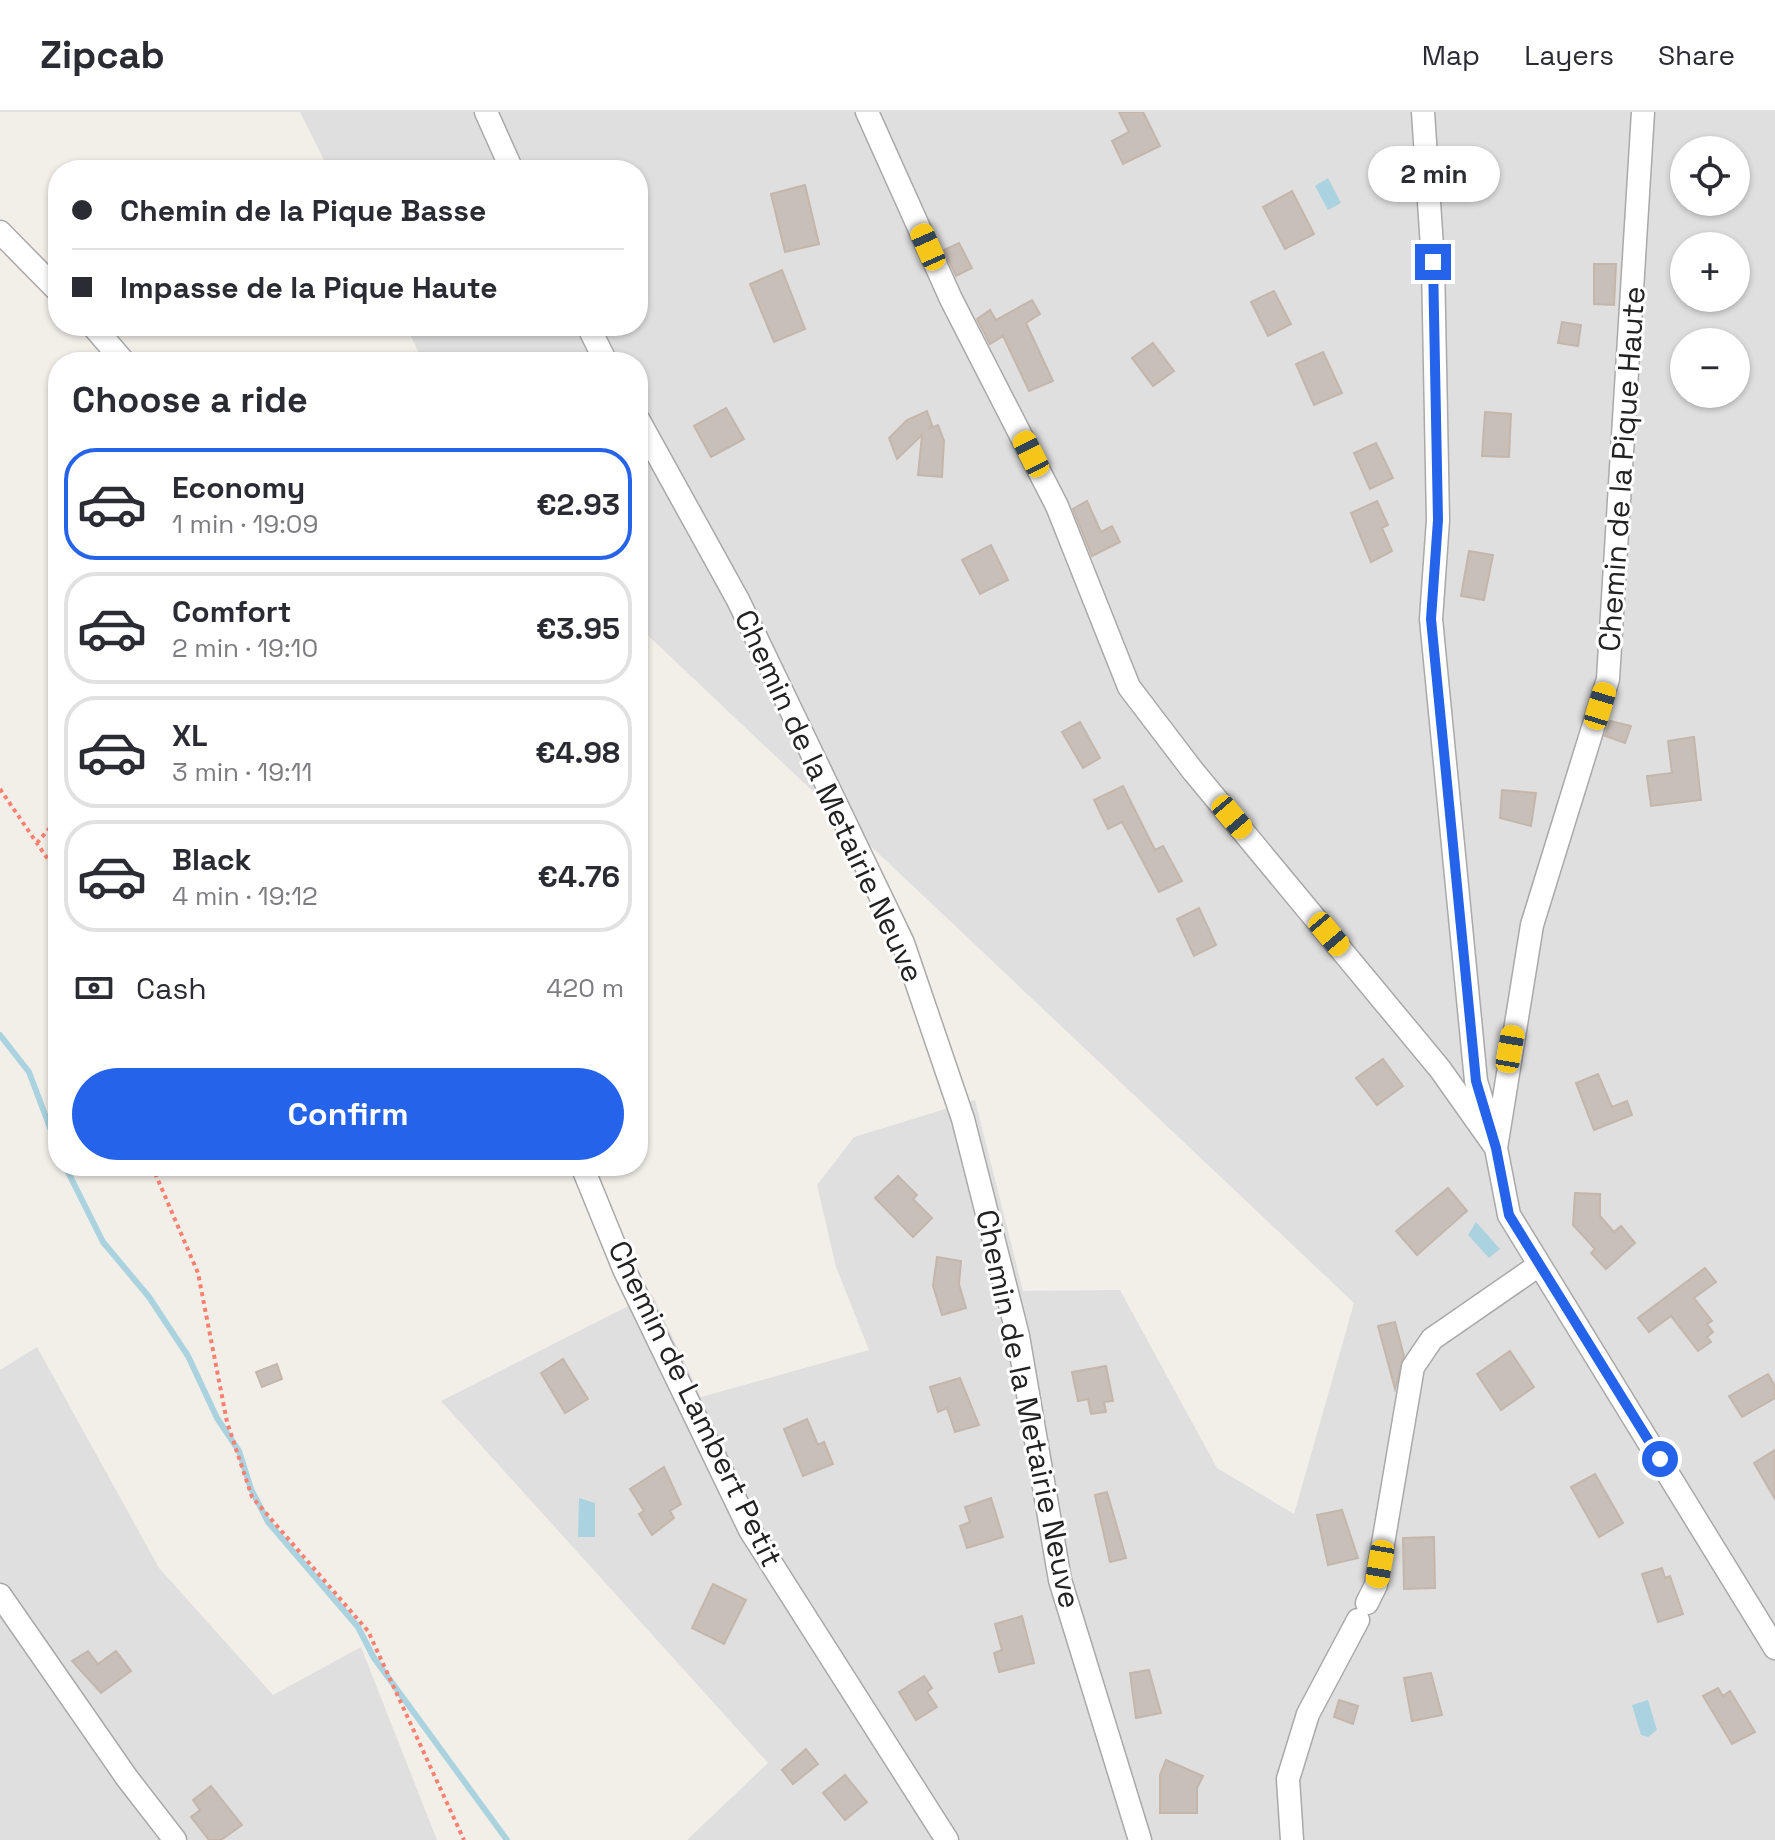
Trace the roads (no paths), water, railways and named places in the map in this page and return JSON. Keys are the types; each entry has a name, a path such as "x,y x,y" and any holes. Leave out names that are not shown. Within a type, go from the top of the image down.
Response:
{"street":[{"path":"486,112 508,160"},
{"path":"867,112 951,299 1057,506 1129,687 1440,1069 1496,1148"},
{"path":"1423,112 1433,262 1438,520 1431,619 1476,1081 1496,1148 1509,1215 1775,1648"},
{"name":"Chemin de la Pique Haute","path":"1496,1148 1532,925 1608,679 1643,112"},
{"path":"0,232 48,281"},
{"path":"102,336 115,352"},
{"name":"Chemin de la Metairie Neuve","path":"648,437 738,600 903,943 963,1119 1018,1336 1060,1580 1140,1840"},
{"name":"Chemin de Lambert Petit","path":"586,1176 624,1269 750,1530 947,1840"},
{"path":"1292,1840 1288,1779 1308,1714 1376,1585 1413,1367 1432,1339 1539,1265"},
{"path":"0,1595 127,1778 175,1840"}],"water":[{"path":"1328,178 1341,203 1328,210 1315,186"},
{"path":"1476,1222 1500,1249 1489,1258 1468,1235"},
{"path":"579,1498 595,1503 595,1537 578,1537"},
{"path":"1648,1700 1657,1730 1648,1737 1641,1735 1632,1705"}],"waterway":[{"path":"0,1035 29,1072 48,1122"},
{"path":"70,1176 103,1242 149,1297 188,1356 217,1418 239,1451 251,1489 268,1522 358,1627 374,1658 507,1840"}]}
